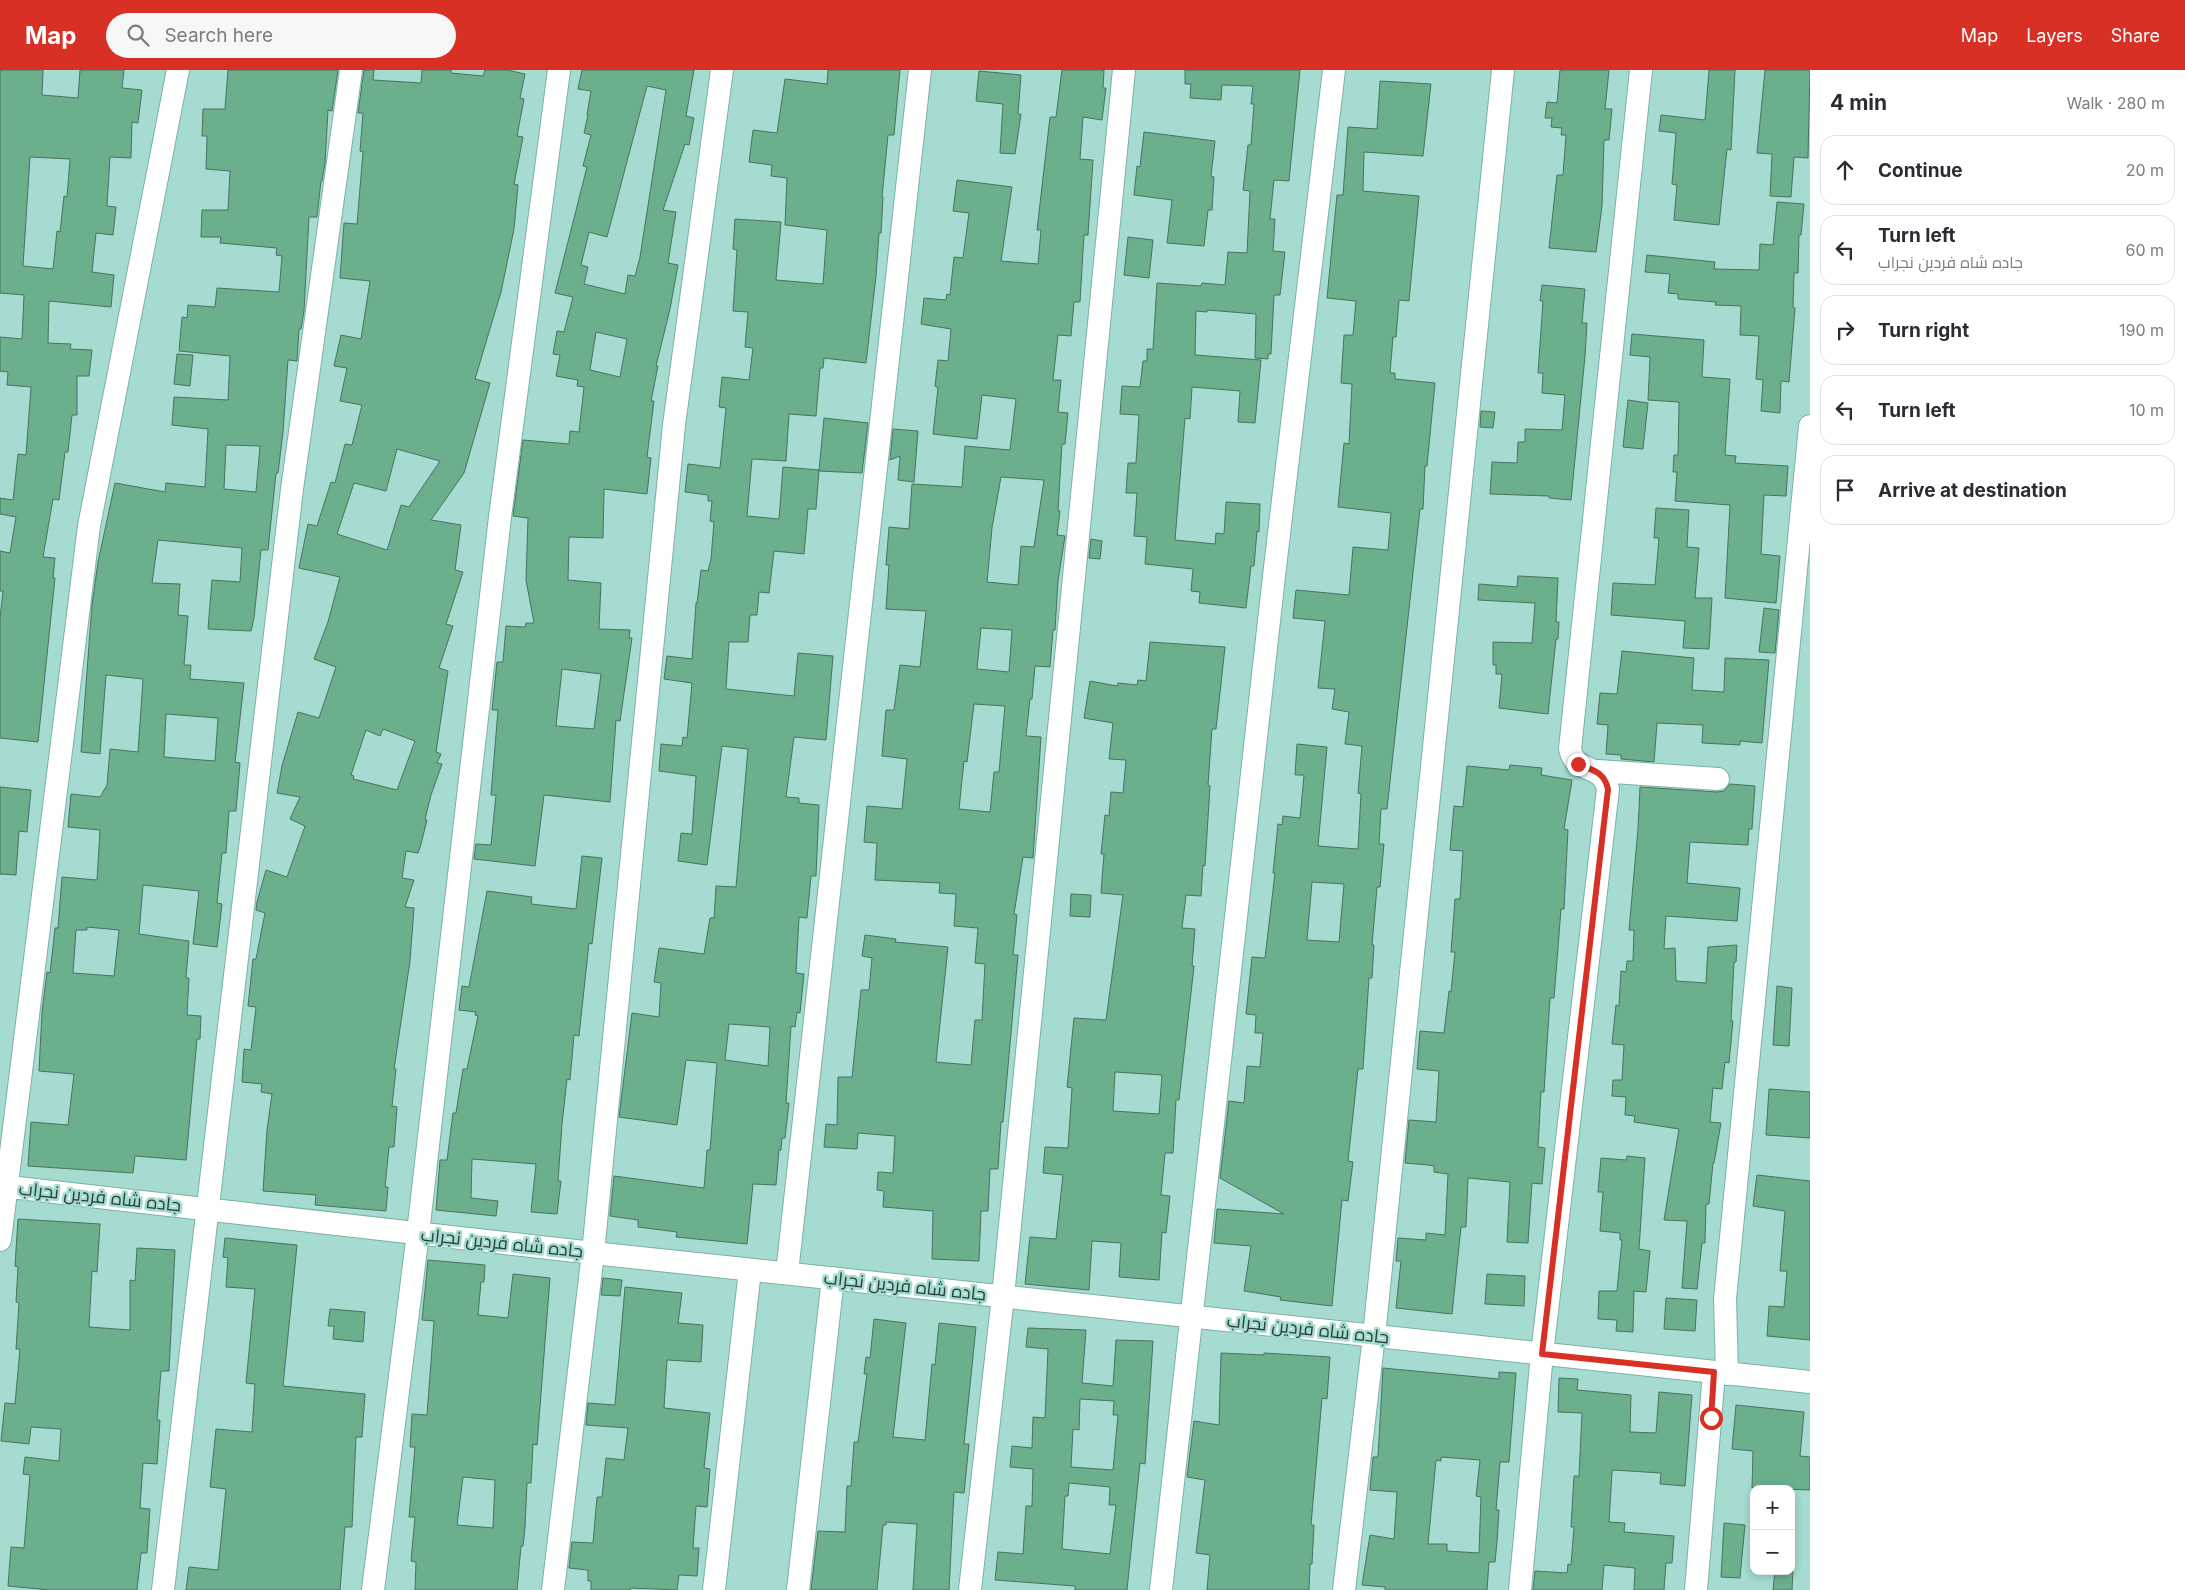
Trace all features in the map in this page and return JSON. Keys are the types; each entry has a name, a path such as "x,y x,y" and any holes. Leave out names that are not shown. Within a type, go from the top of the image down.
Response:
{"street":[{"path":"0,1240 3,1186 89,526 178,70"},
{"path":"164,1590 292,489 351,70"},
{"path":"373,1590 418,1233 500,517 559,70"},
{"path":"553,1590 593,1253 674,425 722,70"},
{"path":"787,1273 920,70"},
{"path":"970,1590 1002,1296 1124,70"},
{"path":"1161,1590 1272,596 1334,70"},
{"path":"1344,1590 1374,1336 1503,70"},
{"path":"1641,70 1570,749 1572,758 1578,764 1598,771 1718,778"},
{"path":"1696,1590 1721,1373 1725,1299 1810,426"},
{"path":"1520,1590 1542,1354 1608,789 1606,779 1598,771"},
{"name":"جاده شاه فردین نجراب","path":"3,1186 593,1253 1810,1382"},
{"path":"714,1590 750,1270"},
{"path":"798,1590 833,1278"}],"building":[{"path":"0,70 43,70 42,95 78,98 80,70 124,70 122,88 142,90 138,123 132,122 131,158 110,157 107,206 116,207 113,235 96,233 92,272 114,275 111,307 49,301 48,343 71,344 70,349 92,350 89,376 77,376 77,415 72,415 68,452 65,452 59,500 53,499 43,557 55,558 53,578 55,578 38,742 0,738 0,618 3,591 0,591 0,551 10,553 16,517 0,514 0,498 13,500 18,454 26,455 31,387 7,385 8,372 0,371 0,337 22,339 24,295 0,293","holes":["30,157 70,159 67,197 64,196 60,232 57,231 53,269 23,266"]},
{"path":"228,70 338,70 332,111 328,110 325,163 317,217 309,217 304,311 301,329 299,329 297,361 288,360 283,432 278,473 276,473 268,550 261,550 251,631 208,629 212,580 240,582 242,548 158,540 152,583 180,584 178,615 188,616 184,665 191,665 190,679 244,683 235,762 240,763 236,811 229,811 226,853 222,853 217,903 222,904 217,947 193,944 199,891 143,885 139,934 189,941 186,978 189,978 187,1015 201,1016 200,1039 197,1039 186,1160 135,1156 133,1173 28,1166 31,1122 68,1125 74,1074 39,1071 42,1012 47,972 50,973 55,928 58,928 62,877 97,880 100,830 68,827 71,794 100,797 107,785 110,749 138,752 143,679 106,675 100,754 81,752 92,605 98,562 115,483 165,492 166,483 205,487 208,429 172,425 174,397 228,400 230,356 179,351 182,317 187,318 188,305 215,307 217,288 279,292 282,256 276,255 277,248 220,243 221,237 201,237 202,210 228,210 230,171 206,169 207,136 202,136 203,109 225,109","holes":["226,445 260,446 256,492 224,489","166,714 218,718 215,761 164,757","87,927 119,930 114,976 73,973 76,930 87,930"]},
{"path":"364,70 374,70 373,80 421,83 422,70 451,70 451,73 483,76 485,70 507,70 525,74 520,98 524,99 517,136 523,137 514,184 518,185 514,229 501,292 475,379 490,383 464,473 431,520 461,525 455,570 463,572 446,624 453,626 439,668 448,671 436,752 441,754 437,763 442,764 431,795 425,819 427,820 418,853 406,851 402,878 414,880 405,907 414,908 410,961 394,1069 396,1069 392,1106 397,1107 394,1147 389,1147 385,1187 388,1187 386,1211 315,1205 316,1195 263,1191 267,1130 272,1094 261,1092 262,1084 242,1082 244,1049 251,1050 256,1007 248,1006 253,959 256,959 265,913 256,910 257,902 266,870 287,877 305,826 290,819 300,797 277,793 282,766 298,712 319,718 336,667 314,659 328,622 340,577 299,568 308,524 317,526 331,482 335,483 345,444 352,445 362,405 340,401 347,368 334,366 341,335 361,339 370,281 340,278 344,223 357,224 363,152 360,151 363,113 358,113","holes":["397,449 440,461 409,507 401,505 387,550 337,534 354,483 386,491","383,729 415,741 397,790 353,779 354,776 351,775 366,730 380,736"]},
{"path":"582,70 694,70 686,116 694,118 689,145 685,144 663,210 676,212 668,263 678,265 670,309 656,366 658,366 651,401 654,401 647,457 651,458 647,494 604,489 603,538 569,537 568,580 601,583 599,629 630,630 629,638 632,638 620,721 616,720 610,802 544,795 535,866 474,859 476,844 491,845 496,795 491,795 498,710 492,710 497,662 503,662 506,626 525,627 526,623 534,623 526,580 528,518 513,516 523,440 569,444 570,431 579,432 584,387 577,386 578,380 556,376 560,355 553,354 557,331 564,332 573,297 555,293 587,167 583,166 591,135 584,133 591,91 578,89","holes":["647,86 666,90 640,257 635,276 628,275 625,294 584,284 588,267 581,265 589,232 607,237","596,332 627,339 620,377 590,370","562,669 601,674 594,729 556,726"]},
{"path":"828,70 900,70 894,135 888,135 882,197 881,233 879,233 866,363 824,358 823,368 820,368 816,416 789,414 786,461 752,459 747,516 779,519 783,467 819,470 816,509 808,509 804,554 774,551 769,593 759,592 757,615 750,615 748,642 729,642 726,689 794,696 798,653 833,656 826,740 794,737 786,797 799,798 799,803 819,805 816,876 811,876 807,918 799,917 796,973 804,974 800,1013 797,1012 795,1027 791,1026 786,1103 789,1103 785,1138 782,1138 781,1150 779,1150 776,1185 753,1184 747,1244 676,1237 677,1232 638,1227 638,1220 610,1216 614,1176 704,1188 707,1150 710,1150 717,1063 686,1060 677,1125 619,1117 632,1013 659,1017 661,983 654,982 659,948 704,954 710,918 714,918 716,886 736,887 748,749 722,746 707,865 678,861 681,833 692,834 696,776 659,771 661,744 682,746 683,737 687,738 692,683 664,679 667,656 692,659 696,603 701,570 708,571 711,559 714,522 710,521 712,501 708,501 708,495 685,492 688,464 720,468 726,408 719,407 722,377 749,380 753,348 745,347 748,312 733,311 737,250 733,249 735,219 781,222 776,280 823,284 827,230 785,225 787,178 771,176 772,165 749,162 753,130 777,133 785,79 827,84","holes":["729,1024 770,1027 768,1066 725,1060"]},
{"path":"1062,70 1104,70 1103,88 1106,88 1102,120 1083,117 1080,159 1093,160 1088,235 1084,235 1080,302 1074,302 1071,336 1058,335 1053,380 1061,380 1058,412 1068,413 1065,444 1062,444 1058,511 1060,511 1057,535 1065,536 1058,581 1055,630 1053,630 1050,667 1035,666 1026,736 1041,737 1033,858 1023,857 1014,914 1017,915 1013,955 1018,955 998,1169 990,1169 988,1211 981,1211 979,1261 932,1259 933,1211 883,1207 884,1191 877,1190 878,1172 893,1173 895,1136 858,1133 857,1149 824,1147 826,1124 837,1125 838,1077 852,1077 861,990 869,990 872,958 862,956 865,935 896,939 895,942 948,947 936,1062 971,1065 975,1020 982,1020 985,964 975,963 978,928 954,926 956,894 939,893 940,883 875,880 877,843 864,842 867,806 902,809 907,759 882,756 886,710 894,710 900,665 920,667 926,611 886,609 889,565 886,565 889,527 909,529 912,484 962,487 965,446 1010,450 1016,399 982,395 977,439 933,434 938,388 935,386 938,360 948,361 951,329 921,324 924,298 946,300 947,294 950,295 954,257 963,258 969,213 953,211 957,180 1012,187 1001,261 1038,264 1041,230 1037,230 1050,117 1056,117","holes":["1001,477 1044,480 1034,547 1021,546 1018,585 987,582 992,528","981,628 1012,630 1009,672 977,669","974,704 1005,706 999,772 994,772 990,812 959,809 964,761 967,762"]},
{"path":"1185,70 1300,70 1289,181 1274,180 1270,219 1275,219 1273,251 1285,252 1280,295 1274,295 1271,354 1268,354 1268,359 1255,358 1256,314 1207,310 1207,312 1196,311 1195,355 1261,360 1255,423 1238,422 1240,391 1192,387 1190,419 1185,418 1175,540 1215,544 1216,533 1224,534 1226,502 1260,504 1259,532 1257,531 1254,566 1251,566 1246,608 1199,603 1200,592 1191,591 1193,569 1145,564 1147,537 1134,536 1137,493 1126,493 1128,463 1136,463 1139,415 1120,414 1122,386 1140,387 1143,361 1147,361 1147,349 1153,349 1157,283 1201,286 1202,283 1225,285 1228,252 1247,253 1250,191 1243,190 1248,145 1251,145 1254,104 1251,104 1253,86 1222,85 1221,100 1190,98 1191,84 1185,84"},
{"path":"1560,70 1609,70 1605,109 1612,109 1609,140 1604,140 1602,206 1596,252 1549,248 1557,175 1563,175 1566,135 1561,135 1562,128 1551,127 1552,118 1545,118 1547,102 1557,103"},
{"path":"1709,70 1735,70 1731,150 1727,149 1719,225 1674,220 1677,185 1672,184 1676,133 1659,131 1661,115 1705,120"},
{"path":"1765,70 1810,70 1808,158 1794,157 1791,197 1770,196 1772,154 1757,153"},
{"path":"979,71 1021,75 1018,114 1021,114 1015,154 1000,153 1003,104 976,101"},
{"path":"1380,81 1431,84 1423,156 1364,152 1363,191 1419,196 1409,301 1399,300 1396,337 1393,337 1390,373 1395,373 1395,379 1435,383 1427,466 1425,466 1423,509 1420,509 1387,809 1381,809 1379,844 1384,844 1380,887 1377,887 1372,945 1374,945 1372,978 1369,978 1363,1069 1358,1069 1348,1161 1353,1162 1348,1201 1342,1200 1332,1306 1280,1300 1281,1297 1244,1291 1251,1246 1214,1243 1217,1209 1284,1214 1220,1178 1229,1101 1244,1103 1247,1066 1260,1067 1263,1033 1255,1033 1256,1015 1246,1014 1252,957 1265,958 1275,873 1273,873 1278,824 1282,825 1283,816 1300,818 1304,775 1295,775 1297,744 1327,747 1318,846 1358,849 1361,794 1358,793 1362,746 1345,744 1349,712 1332,709 1335,689 1318,688 1325,621 1293,618 1296,590 1349,595 1353,547 1388,550 1391,513 1338,507 1344,443 1349,444 1352,384 1341,383 1344,335 1353,335 1356,301 1327,298 1337,195 1343,195 1348,127 1377,129","holes":["1312,882 1344,884 1339,942 1307,940"]},
{"path":"1144,132 1215,141 1211,176 1214,177 1212,210 1208,210 1204,246 1167,243 1172,200 1134,195 1137,166 1140,167"},
{"path":"1777,202 1804,204 1801,235 1799,235 1798,273 1794,273 1793,307 1795,308 1789,382 1781,381 1780,413 1761,411 1763,380 1756,379 1759,336 1740,335 1741,306 1715,305 1716,302 1678,299 1678,294 1668,293 1670,274 1645,272 1647,255 1715,262 1714,269 1759,270 1760,244 1773,245"},
{"path":"1128,237 1153,240 1149,278 1124,275"},
{"path":"1542,285 1585,289 1582,323 1587,323 1585,356 1571,500 1549,498 1549,496 1490,494 1492,462 1517,463 1518,442 1525,442 1525,429 1562,430 1565,395 1542,393 1543,373 1538,373 1543,301 1540,301"},
{"path":"1632,334 1704,340 1702,377 1730,379 1725,455 1736,456 1735,463 1788,466 1786,496 1764,495 1761,554 1780,556 1776,603 1725,598 1730,505 1675,501 1677,472 1673,472 1674,455 1678,455 1679,402 1648,400 1650,357 1630,355"},
{"path":"177,354 193,355 190,386 174,384"},
{"path":"1628,400 1648,403 1643,449 1623,447"},
{"path":"1481,411 1495,412 1493,428 1480,427"},
{"path":"824,418 868,423 862,473 819,471"},
{"path":"893,429 918,431 914,482 898,480 900,456 890,460"},
{"path":"1656,508 1689,510 1687,547 1699,548 1695,598 1712,598 1709,649 1683,648 1685,621 1611,615 1613,583 1655,585 1659,538 1654,538"},
{"path":"1091,539 1102,541 1100,559 1089,558"},
{"path":"1518,576 1558,578 1556,622 1559,622 1558,639 1556,639 1548,714 1499,708 1502,674 1496,674 1496,665 1493,665 1493,642 1532,643 1535,603 1478,600 1479,584 1517,587"},
{"path":"1764,608 1779,610 1775,653 1759,652"},
{"path":"1150,642 1225,647 1216,729 1212,729 1205,866 1203,865 1201,896 1186,895 1182,928 1195,929 1192,966 1194,966 1179,1100 1176,1100 1173,1153 1165,1153 1161,1195 1170,1196 1166,1233 1162,1232 1159,1280 1119,1277 1121,1243 1092,1241 1089,1290 1025,1284 1030,1237 1056,1239 1063,1175 1043,1173 1045,1147 1068,1148 1072,1088 1067,1087 1074,1018 1106,1020 1123,895 1101,893 1104,854 1101,854 1105,815 1109,816 1111,792 1123,793 1126,760 1109,759 1113,723 1084,718 1090,681 1117,686 1118,683 1137,685 1138,680 1146,681","holes":["1115,1072 1162,1075 1159,1114 1113,1111"]},
{"path":"1622,651 1694,658 1692,690 1724,692 1725,658 1769,660 1762,743 1740,741 1740,745 1702,743 1703,725 1657,723 1654,762 1621,759 1621,755 1606,754 1608,725 1597,724 1600,693 1617,694"},
{"path":"1510,765 1542,768 1541,775 1572,780 1564,829 1568,830 1564,909 1561,909 1554,998 1550,998 1544,1092 1541,1092 1538,1147 1545,1148 1542,1184 1532,1183 1528,1243 1507,1242 1510,1182 1468,1178 1466,1227 1461,1227 1452,1314 1396,1308 1401,1261 1396,1261 1398,1238 1426,1240 1426,1233 1445,1235 1448,1174 1434,1172 1434,1166 1405,1163 1409,1120 1436,1122 1439,1071 1417,1069 1420,1031 1444,1033 1449,991 1451,992 1455,952 1451,952 1455,899 1460,899 1463,851 1450,850 1454,806 1463,807 1467,766 1509,770"},
{"path":"1730,784 1755,786 1752,829 1749,829 1748,845 1690,842 1687,883 1740,888 1737,921 1666,916 1664,949 1675,948 1676,981 1706,983 1708,947 1737,945 1736,962 1734,962 1731,1021 1733,1021 1729,1063 1725,1062 1722,1089 1713,1088 1710,1122 1721,1123 1713,1163 1709,1204 1706,1204 1705,1243 1702,1243 1697,1289 1682,1288 1687,1221 1664,1220 1679,1129 1634,1122 1635,1116 1625,1115 1626,1097 1612,1096 1613,1080 1622,1080 1624,1045 1612,1044 1616,1005 1619,1006 1621,971 1626,972 1627,961 1633,961 1634,930 1629,930 1640,787 1717,792 1724,791"},
{"path":"0,787 31,790 27,832 19,831 16,875 0,874"},
{"path":"582,856 602,858 592,944 589,943 579,1036 574,1035 570,1080 567,1079 562,1124 558,1181 561,1181 557,1214 531,1212 536,1164 472,1159 471,1198 498,1201 496,1216 436,1210 440,1160 447,1160 453,1113 456,1113 463,1069 467,1069 478,1016 475,1015 476,1012 459,1010 462,986 469,987 487,891 532,897 531,904 576,909"},
{"path":"1071,894 1091,895 1090,917 1070,916"},
{"path":"1777,986 1792,988 1789,1046 1773,1045"},
{"path":"1769,1089 1810,1092 1810,1138 1766,1135"},
{"path":"1627,1156 1645,1158 1639,1249 1650,1251 1646,1292 1634,1291 1633,1332 1616,1331 1617,1320 1598,1319 1599,1291 1617,1291 1622,1240 1620,1240 1620,1233 1600,1231 1603,1192 1598,1192 1601,1158 1626,1160"},
{"path":"1757,1175 1810,1181 1810,1340 1767,1336 1769,1306 1784,1307 1787,1271 1780,1271 1785,1211 1753,1206"},
{"path":"18,1219 100,1224 97,1272 92,1271 89,1327 130,1330 130,1280 135,1281 137,1248 175,1250 169,1371 161,1371 157,1420 160,1420 157,1464 143,1463 140,1508 150,1509 147,1553 141,1553 137,1590 49,1590 8,1586 11,1547 24,1548 30,1475 23,1474 25,1457 59,1461 61,1429 31,1427 29,1444 1,1441 5,1403 15,1404 20,1349 16,1349 19,1303 16,1302 18,1267 15,1266"},
{"path":"225,1238 297,1245 283,1386 365,1394 362,1437 356,1437 352,1527 345,1527 340,1590 186,1590 189,1567 218,1570 226,1489 210,1487 216,1429 252,1432 255,1384 246,1383 255,1289 226,1287 228,1258 223,1257"},
{"path":"428,1260 485,1265 484,1282 481,1282 478,1315 508,1318 513,1274 550,1278 537,1445 533,1444 531,1483 527,1483 525,1528 523,1546 521,1546 517,1590 415,1590 416,1562 411,1561 415,1517 409,1517 415,1447 410,1447 412,1414 427,1415 434,1321 422,1320","holes":["463,1477 495,1480 493,1528 457,1525"]},
{"path":"1487,1274 1525,1276 1524,1306 1485,1304"},
{"path":"603,1278 622,1280 620,1296 601,1295"},
{"path":"625,1287 682,1293 678,1323 703,1325 701,1362 667,1360 664,1408 710,1413 704,1468 710,1469 707,1507 696,1506 693,1548 699,1548 697,1576 679,1575 677,1590 630,1588 630,1590 591,1590 591,1581 588,1581 588,1570 569,1568 572,1542 593,1543 597,1497 602,1497 606,1458 624,1460 628,1428 586,1425 588,1403 615,1405"},
{"path":"1666,1298 1697,1300 1695,1331 1664,1329"},
{"path":"330,1309 365,1312 363,1342 333,1339 334,1326 328,1326"},
{"path":"874,1319 906,1323 893,1437 925,1440 932,1364 935,1365 939,1323 976,1327 964,1444 969,1444 964,1493 954,1492 949,1590 913,1590 917,1524 886,1522 886,1525 883,1525 877,1590 811,1590 818,1531 845,1532 847,1486 851,1486 854,1442 858,1442 867,1374 864,1374 866,1357 870,1358"},
{"path":"1028,1328 1086,1330 1082,1383 1113,1386 1116,1340 1153,1341 1145,1464 1140,1463 1127,1590 1075,1590 1075,1586 995,1580 998,1552 1023,1554 1026,1506 1032,1506 1033,1469 1010,1467 1012,1446 1032,1448 1033,1417 1045,1418 1048,1349 1026,1347","holes":["1080,1399 1114,1401 1113,1415 1118,1415 1113,1470 1071,1467 1073,1429 1079,1430","1069,1483 1110,1487 1109,1505 1116,1505 1110,1554 1062,1549 1065,1496 1068,1496"]},
{"path":"1221,1353 1264,1355 1264,1353 1330,1357 1327,1399 1322,1398 1311,1525 1314,1525 1309,1590 1207,1590 1210,1555 1196,1553 1205,1480 1187,1477 1194,1421 1219,1425"},
{"path":"1383,1368 1499,1379 1499,1372 1516,1373 1509,1462 1500,1462 1496,1510 1499,1510 1495,1562 1489,1562 1487,1590 1385,1590 1385,1587 1362,1585 1370,1535 1394,1539 1397,1492 1370,1490 1373,1457 1378,1457","holes":["1441,1457 1480,1460 1476,1496 1481,1497 1479,1553 1447,1551 1447,1544 1428,1544 1436,1460 1441,1461"]},
{"path":"1559,1378 1578,1379 1577,1390 1631,1395 1630,1432 1656,1433 1659,1392 1692,1395 1685,1486 1660,1484 1661,1473 1613,1470 1612,1472 1609,1522 1625,1523 1624,1532 1674,1536 1672,1563 1666,1563 1664,1590 1634,1590 1635,1568 1604,1565 1602,1590 1533,1590 1535,1571 1567,1573 1568,1564 1571,1565 1574,1527 1571,1527 1574,1476 1579,1476 1582,1413 1558,1412"},
{"path":"1736,1405 1804,1412 1800,1456 1810,1457 1810,1490 1795,1489 1795,1485 1752,1485 1753,1451 1732,1449"},
{"path":"1724,1523 1745,1525 1740,1578 1721,1577"},
{"path":"1775,1575 1793,1575 1792,1590 1773,1590"}],"route":[{"path":"1578,764 1598,771 1606,779 1608,789 1542,1354 1714,1372 1711,1418"}]}
